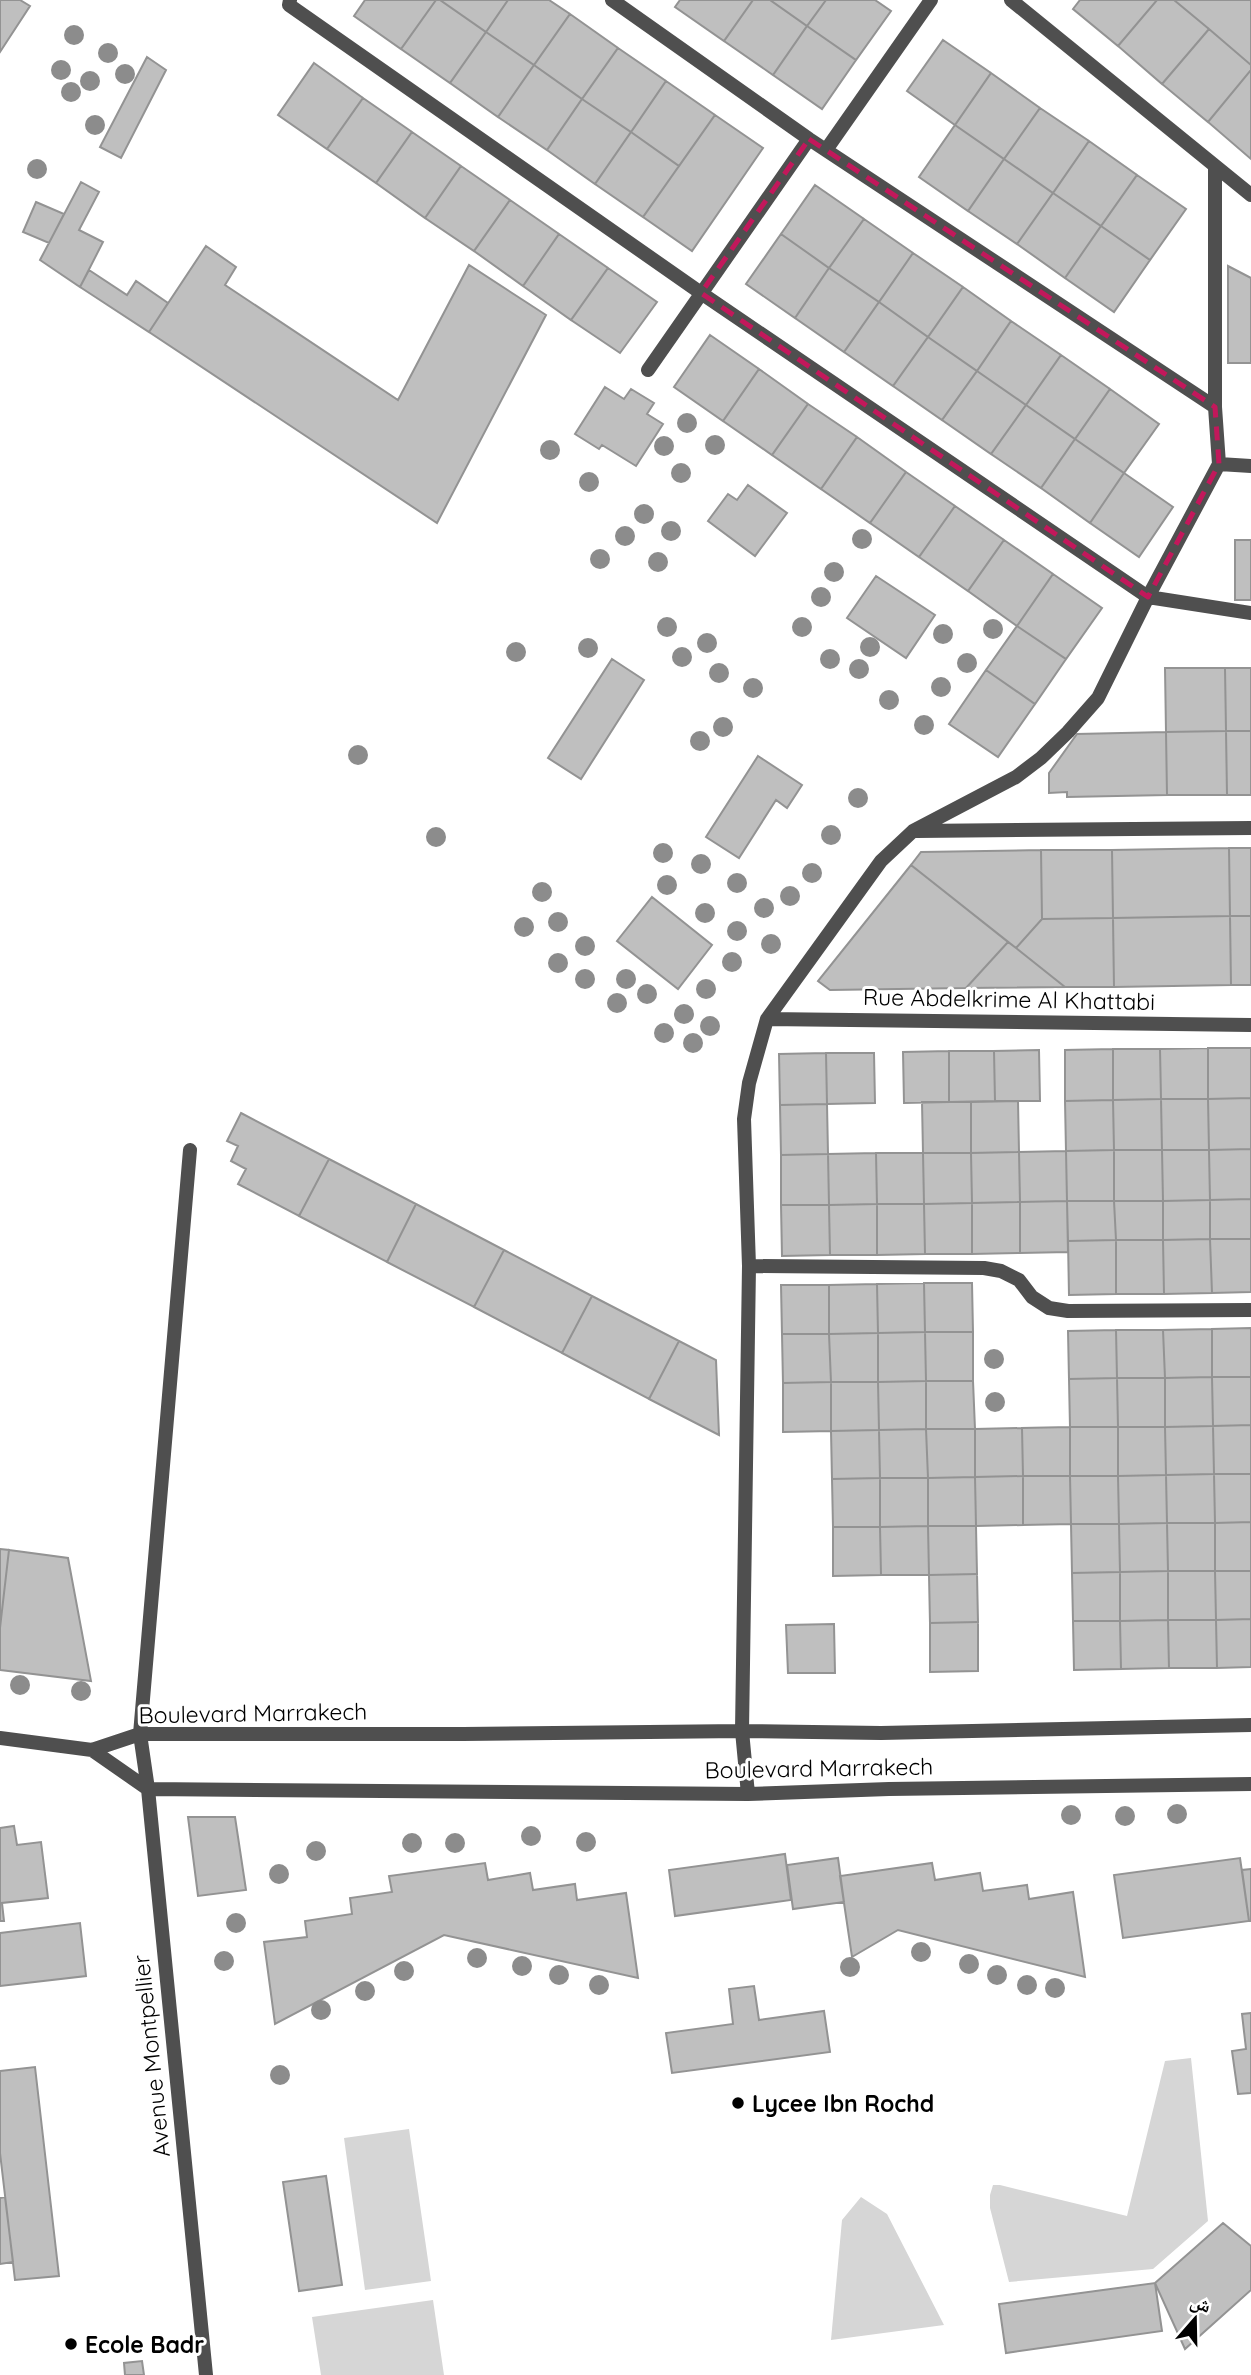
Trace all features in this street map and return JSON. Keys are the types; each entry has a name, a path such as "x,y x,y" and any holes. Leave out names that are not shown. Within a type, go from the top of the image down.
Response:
{"street":[{"path":"290,0 289,5 701,293 1148,597 1251,613"},
{"path":"612,0 809,139 1215,407"},
{"path":"826,150 931,0"},
{"path":"1011,0 1251,195"},
{"path":"648,370 809,139"},
{"path":"748,1794 742,1731 748,1266 744,1119 749,1083 767,1018 881,861 913,831 1016,777 1068,732 1098,698 1219,464 1215,407 1215,167"},
{"path":"1219,464 1251,466"},
{"path":"913,831 1251,828"},
{"name":"Rue Abdelkrime Al Khattabi","path":"767,1018 1251,1026"},
{"name":"Avenue Montpellier","path":"190,1150 140,1734 148,1789 206,2375"},
{"path":"748,1266 984,1268 1001,1270 1019,1280 1032,1297 1049,1308 1068,1311 1251,1310"},
{"name":"Boulevard Marrakech","path":"92,1750 140,1734 742,1731 881,1733 1251,1725"},
{"path":"0,1738 92,1750 148,1789"},
{"name":"Boulevard Marrakech","path":"148,1789 748,1794 889,1789 1251,1784"}],"highlighted area":[{"path":"809,139 1215,407 1219,464 1148,597 701,293"}],"shaded area":[{"path":"1191,2058 1208,2221 1153,2269 1009,2282 990,2208 993,2185 1127,2216 1165,2061"},
{"path":"409,2129 431,2281 365,2290 344,2138"},
{"path":"861,2197 887,2214 944,2325 831,2340 842,2220"},
{"path":"433,2300 444,2375 321,2375 312,2317"}],"building":[{"path":"0,0 20,0 30,6 0,52"},
{"path":"365,0 436,0 401,49 354,16"},
{"path":"436,0 440,0 486,32 450,83 401,49"},
{"path":"440,0 508,0 486,32"},
{"path":"508,0 549,0 570,14 534,65 486,32"},
{"path":"680,0 753,0 724,41 675,7"},
{"path":"753,0 770,0 807,26 773,75 724,41"},
{"path":"770,0 826,0 807,26"},
{"path":"826,0 875,0 891,11 856,60 807,26"},
{"path":"1080,0 1157,0 1118,46 1073,9"},
{"path":"1157,0 1174,0 1209,29 1162,84 1118,46"},
{"path":"1174,0 1251,0 1251,65 1209,29"},
{"path":"570,14 618,48 582,99 534,65"},
{"path":"807,26 856,60 822,109 773,75"},
{"path":"1209,29 1251,65 1251,70 1208,122 1162,84"},
{"path":"486,32 534,65 498,117 450,83"},
{"path":"943,40 991,73 955,125 907,91"},
{"path":"618,48 666,81 631,132 582,99"},
{"path":"147,57 166,70 121,158 100,147"},
{"path":"314,63 363,98 327,149 278,115"},
{"path":"534,65 582,99 547,150 498,117"},
{"path":"1251,70 1251,159 1208,122"},
{"path":"991,73 1040,108 1004,159 955,125"},
{"path":"666,81 715,115 679,166 631,132"},
{"path":"363,98 412,132 376,183 327,149"},
{"path":"582,99 631,132 595,184 547,150"},
{"path":"1040,108 1089,141 1053,193 1004,159"},
{"path":"715,115 763,148 692,251 643,217"},
{"path":"955,125 1004,159 968,211 919,177"},
{"path":"412,132 461,166 425,218 376,183"},
{"path":"631,132 679,166 643,217 595,184"},
{"path":"1089,141 1137,175 1101,226 1053,193"},
{"path":"1004,159 1053,193 1017,244 968,211"},
{"path":"461,166 510,200 474,251 425,218"},
{"path":"1137,175 1186,209 1150,260 1101,226"},
{"path":"81,182 99,192 79,230 103,242 80,287 40,260"},
{"path":"815,185 864,219 829,268 781,234"},
{"path":"1053,193 1101,226 1065,278 1017,244"},
{"path":"510,200 559,234 523,286 474,251"},
{"path":"36,202 64,214 49,243 23,232"},
{"path":"864,219 913,253 879,302 829,268"},
{"path":"1101,226 1150,260 1114,312 1065,278"},
{"path":"559,234 608,268 571,320 523,286"},
{"path":"781,234 829,268 795,318 746,284"},
{"path":"206,246 236,267 225,285 398,400 469,265 546,315 437,523 149,332"},
{"path":"913,253 963,287 928,337 879,302"},
{"path":"1228,266 1251,278 1251,363 1228,363"},
{"path":"608,268 657,302 620,353 571,320"},
{"path":"829,268 879,302 844,352 795,318"},
{"path":"89,270 127,295 136,281 168,303 149,332 80,287"},
{"path":"963,287 1011,321 977,371 928,337"},
{"path":"879,302 928,337 893,386 844,352"},
{"path":"1011,321 1061,355 1026,405 977,371"},
{"path":"710,335 759,369 723,421 674,387"},
{"path":"928,337 977,371 942,420 893,386"},
{"path":"1061,355 1110,389 1075,439 1026,405"},
{"path":"759,369 808,404 772,455 723,421"},
{"path":"977,371 1026,405 991,454 942,420"},
{"path":"605,387 624,399 631,389 654,403 647,414 663,424 636,466 602,445 599,449 575,434"},
{"path":"1110,389 1159,424 1124,473 1075,439"},
{"path":"808,404 857,437 821,489 772,455"},
{"path":"1026,405 1075,439 1041,488 991,454"},
{"path":"857,437 906,472 870,523 821,489"},
{"path":"1075,439 1124,473 1090,523 1041,488"},
{"path":"906,472 955,506 919,557 870,523"},
{"path":"1124,473 1173,507 1139,557 1090,523"},
{"path":"748,485 787,513 755,556 708,521 728,494 737,500"},
{"path":"955,506 1004,540 968,591 919,557"},
{"path":"1004,540 1053,574 1017,626 968,591"},
{"path":"1235,540 1251,540 1251,600 1235,600"},
{"path":"1053,574 1102,608 1066,659 1017,626"},
{"path":"876,576 935,615 906,658 847,618"},
{"path":"1017,626 1066,659 1035,704 986,670"},
{"path":"612,659 644,680 581,779 548,758"},
{"path":"1165,668 1225,668 1226,731 1166,732"},
{"path":"1225,668 1251,668 1251,731 1226,731"},
{"path":"986,670 1035,704 998,757 949,724"},
{"path":"1226,731 1227,795 1167,795 1166,732"},
{"path":"1226,731 1251,731 1251,795 1227,795"},
{"path":"1166,732 1167,795 1067,797 1067,792 1049,793 1049,773 1077,734"},
{"path":"758,756 802,785 787,808 776,800 739,858 706,837"},
{"path":"1229,848 1230,916 1113,918 1112,850"},
{"path":"1229,848 1251,848 1251,916 1230,916"},
{"path":"1041,850 1042,919 1016,948 911,865 921,852"},
{"path":"1041,850 1112,850 1113,918 1042,919"},
{"path":"911,865 1008,942 966,988 830,990 818,981"},
{"path":"652,897 712,945 678,989 617,941"},
{"path":"1230,916 1231,985 1114,987 1113,918"},
{"path":"1230,916 1251,916 1251,985 1231,985"},
{"path":"1113,918 1114,987 1065,987 1016,948 1042,919"},
{"path":"1008,942 1016,948 1065,987 966,988"},
{"path":"1208,1048 1208,1099 1161,1099 1160,1049"},
{"path":"1208,1048 1251,1048 1251,1098 1208,1099"},
{"path":"1113,1049 1113,1100 1065,1101 1065,1050"},
{"path":"1113,1049 1160,1049 1161,1099 1113,1100"},
{"path":"1039,1050 1040,1101 995,1101 994,1051"},
{"path":"949,1051 994,1051 995,1101 949,1102"},
{"path":"949,1051 949,1102 904,1103 903,1052"},
{"path":"826,1053 827,1104 780,1105 779,1054"},
{"path":"826,1053 874,1053 875,1103 827,1104"},
{"path":"1251,1098 1251,1149 1209,1150 1208,1099"},
{"path":"1161,1099 1162,1150 1114,1150 1113,1100"},
{"path":"1161,1099 1208,1099 1209,1150 1162,1150"},
{"path":"1113,1100 1114,1150 1066,1151 1065,1101"},
{"path":"1018,1101 1019,1152 971,1153 971,1102"},
{"path":"922,1102 971,1102 971,1153 923,1153"},
{"path":"827,1104 828,1154 781,1155 780,1105"},
{"path":"241,1113 329,1159 299,1216 238,1184 246,1169 231,1161 238,1146 227,1141"},
{"path":"1251,1149 1251,1199 1210,1200 1209,1150"},
{"path":"1114,1150 1114,1201 1067,1201 1066,1151"},
{"path":"1114,1150 1162,1150 1163,1201 1114,1201"},
{"path":"1162,1150 1209,1150 1210,1200 1163,1201"},
{"path":"1066,1151 1067,1201 1020,1202 1019,1152"},
{"path":"1019,1152 1020,1202 972,1203 971,1153"},
{"path":"876,1153 877,1204 829,1205 828,1154"},
{"path":"876,1153 923,1153 924,1204 877,1204"},
{"path":"923,1153 971,1153 972,1203 924,1204"},
{"path":"828,1154 829,1205 781,1205 781,1155"},
{"path":"329,1159 416,1204 387,1262 299,1216"},
{"path":"1251,1199 1251,1239 1210,1239 1210,1200"},
{"path":"1210,1200 1210,1239 1163,1240 1163,1201"},
{"path":"1067,1201 1068,1252 1020,1253 1020,1202"},
{"path":"1067,1201 1114,1201 1116,1240 1068,1241"},
{"path":"1114,1201 1163,1201 1163,1240 1116,1240"},
{"path":"1020,1202 1020,1253 972,1254 972,1203"},
{"path":"972,1203 972,1254 925,1254 924,1204"},
{"path":"416,1204 504,1250 474,1307 387,1262"},
{"path":"877,1204 877,1255 830,1255 829,1205"},
{"path":"877,1204 924,1204 925,1254 877,1255"},
{"path":"781,1205 829,1205 830,1255 782,1256"},
{"path":"1210,1239 1251,1239 1251,1292 1212,1293"},
{"path":"1210,1239 1212,1293 1164,1294 1163,1240"},
{"path":"1116,1240 1163,1240 1164,1294 1116,1294"},
{"path":"1116,1240 1116,1294 1069,1295 1068,1241"},
{"path":"504,1250 592,1296 562,1353 474,1307"},
{"path":"924,1283 972,1283 973,1332 925,1332"},
{"path":"924,1283 925,1332 878,1333 877,1284"},
{"path":"877,1284 878,1333 829,1334 829,1285"},
{"path":"781,1285 829,1285 829,1334 782,1334"},
{"path":"592,1296 679,1341 649,1399 562,1353"},
{"path":"1251,1328 1251,1377 1212,1377 1212,1329"},
{"path":"1212,1329 1212,1377 1165,1378 1163,1330"},
{"path":"1116,1330 1163,1330 1165,1378 1117,1378"},
{"path":"1116,1330 1117,1378 1069,1379 1068,1331"},
{"path":"925,1332 973,1332 973,1381 926,1381"},
{"path":"925,1332 926,1381 878,1382 878,1333"},
{"path":"878,1333 878,1382 831,1382 829,1334"},
{"path":"782,1334 829,1334 831,1382 783,1383"},
{"path":"679,1341 716,1360 719,1435 649,1399"},
{"path":"1212,1377 1251,1377 1251,1425 1213,1426"},
{"path":"1212,1377 1213,1426 1165,1427 1165,1378"},
{"path":"1117,1378 1165,1378 1165,1427 1118,1427"},
{"path":"1117,1378 1118,1427 1070,1427 1069,1379"},
{"path":"926,1381 973,1381 975,1429 926,1429"},
{"path":"926,1381 926,1429 879,1430 878,1382"},
{"path":"831,1382 878,1382 879,1430 831,1431"},
{"path":"831,1382 831,1431 783,1432 783,1383"},
{"path":"1251,1425 1251,1474 1214,1474 1213,1426"},
{"path":"1213,1426 1214,1474 1166,1475 1165,1427"},
{"path":"1070,1427 1118,1427 1118,1476 1070,1476"},
{"path":"1070,1427 1070,1476 1023,1476 1022,1428"},
{"path":"1118,1427 1165,1427 1166,1475 1118,1476"},
{"path":"1022,1428 1023,1476 975,1477 975,1429"},
{"path":"926,1429 975,1429 975,1477 928,1478"},
{"path":"926,1429 928,1478 880,1478 879,1430"},
{"path":"879,1430 880,1478 832,1479 831,1431"},
{"path":"1214,1474 1251,1474 1251,1522 1215,1523"},
{"path":"1214,1474 1215,1523 1167,1523 1166,1475"},
{"path":"1166,1475 1167,1523 1119,1524 1118,1476"},
{"path":"1023,1476 1070,1476 1071,1524 1023,1525"},
{"path":"1023,1476 1023,1525 976,1526 975,1477"},
{"path":"1070,1476 1118,1476 1119,1524 1071,1524"},
{"path":"975,1477 976,1526 928,1526 928,1478"},
{"path":"880,1478 928,1478 928,1526 880,1527"},
{"path":"880,1478 880,1527 833,1527 832,1479"},
{"path":"1251,1522 1251,1571 1215,1571 1215,1523"},
{"path":"1167,1523 1215,1523 1215,1571 1168,1571"},
{"path":"1167,1523 1168,1571 1120,1572 1119,1524"},
{"path":"1071,1524 1119,1524 1120,1572 1072,1573"},
{"path":"928,1526 976,1526 977,1574 929,1575"},
{"path":"928,1526 929,1575 881,1575 880,1527"},
{"path":"833,1527 880,1527 881,1575 833,1576"},
{"path":"0,1549 9,1550 0,1628"},
{"path":"9,1550 68,1558 91,1681 0,1670 0,1628"},
{"path":"1168,1571 1215,1571 1216,1620 1168,1620"},
{"path":"1168,1571 1168,1620 1120,1621 1120,1572"},
{"path":"1215,1571 1251,1571 1251,1619 1216,1620"},
{"path":"1120,1572 1120,1621 1073,1621 1072,1573"},
{"path":"977,1574 978,1622 930,1623 929,1575"},
{"path":"1251,1619 1251,1667 1217,1668 1216,1620"},
{"path":"1168,1620 1216,1620 1217,1668 1169,1668"},
{"path":"1168,1620 1169,1668 1121,1669 1120,1621"},
{"path":"1073,1621 1120,1621 1121,1669 1074,1670"},
{"path":"978,1622 978,1671 930,1672 930,1623"},
{"path":"834,1624 835,1673 788,1673 786,1625"},
{"path":"188,1817 235,1817 246,1890 198,1896"},
{"path":"14,1826 17,1845 41,1842 48,1898 2,1903 4,1921 0,1921 0,1828"},
{"path":"785,1854 791,1900 675,1916 669,1870"},
{"path":"838,1858 844,1902 793,1909 787,1865"},
{"path":"1240,1858 1249,1921 1123,1938 1114,1875"},
{"path":"485,1863 488,1880 530,1873 533,1890 575,1884 577,1900 626,1893 638,1978 444,1935 275,2024 264,1942 307,1937 305,1921 352,1914 350,1898 392,1892 389,1876"},
{"path":"932,1863 935,1880 980,1873 983,1891 1027,1885 1029,1899 1073,1892 1085,1977 898,1930 852,1957 840,1876"},
{"path":"1251,1869 1251,1921 1249,1921 1242,1870"},
{"path":"80,1923 86,1976 0,1986 0,1933"},
{"path":"754,1986 759,2020 824,2011 830,2052 672,2073 666,2033 733,2024 729,1989"},
{"path":"1251,2013 1251,2093 1238,2094 1232,2051 1246,2049 1242,2014"},
{"path":"35,2067 59,2276 15,2280 0,2153 0,2071"},
{"path":"326,2176 342,2285 299,2291 283,2182"},
{"path":"5,2197 13,2262 0,2264 0,2198"},
{"path":"1223,2223 1251,2246 1251,2290 1185,2349 1155,2283"},
{"path":"1155,2283 1162,2331 1006,2353 999,2304"},
{"path":"142,2361 144,2375 125,2375 124,2363"}],"place":[{"name":"Lycee Ibn Rochd","path":"738,2103"},
{"name":"Ecole Badr","path":"71,2344"}]}
